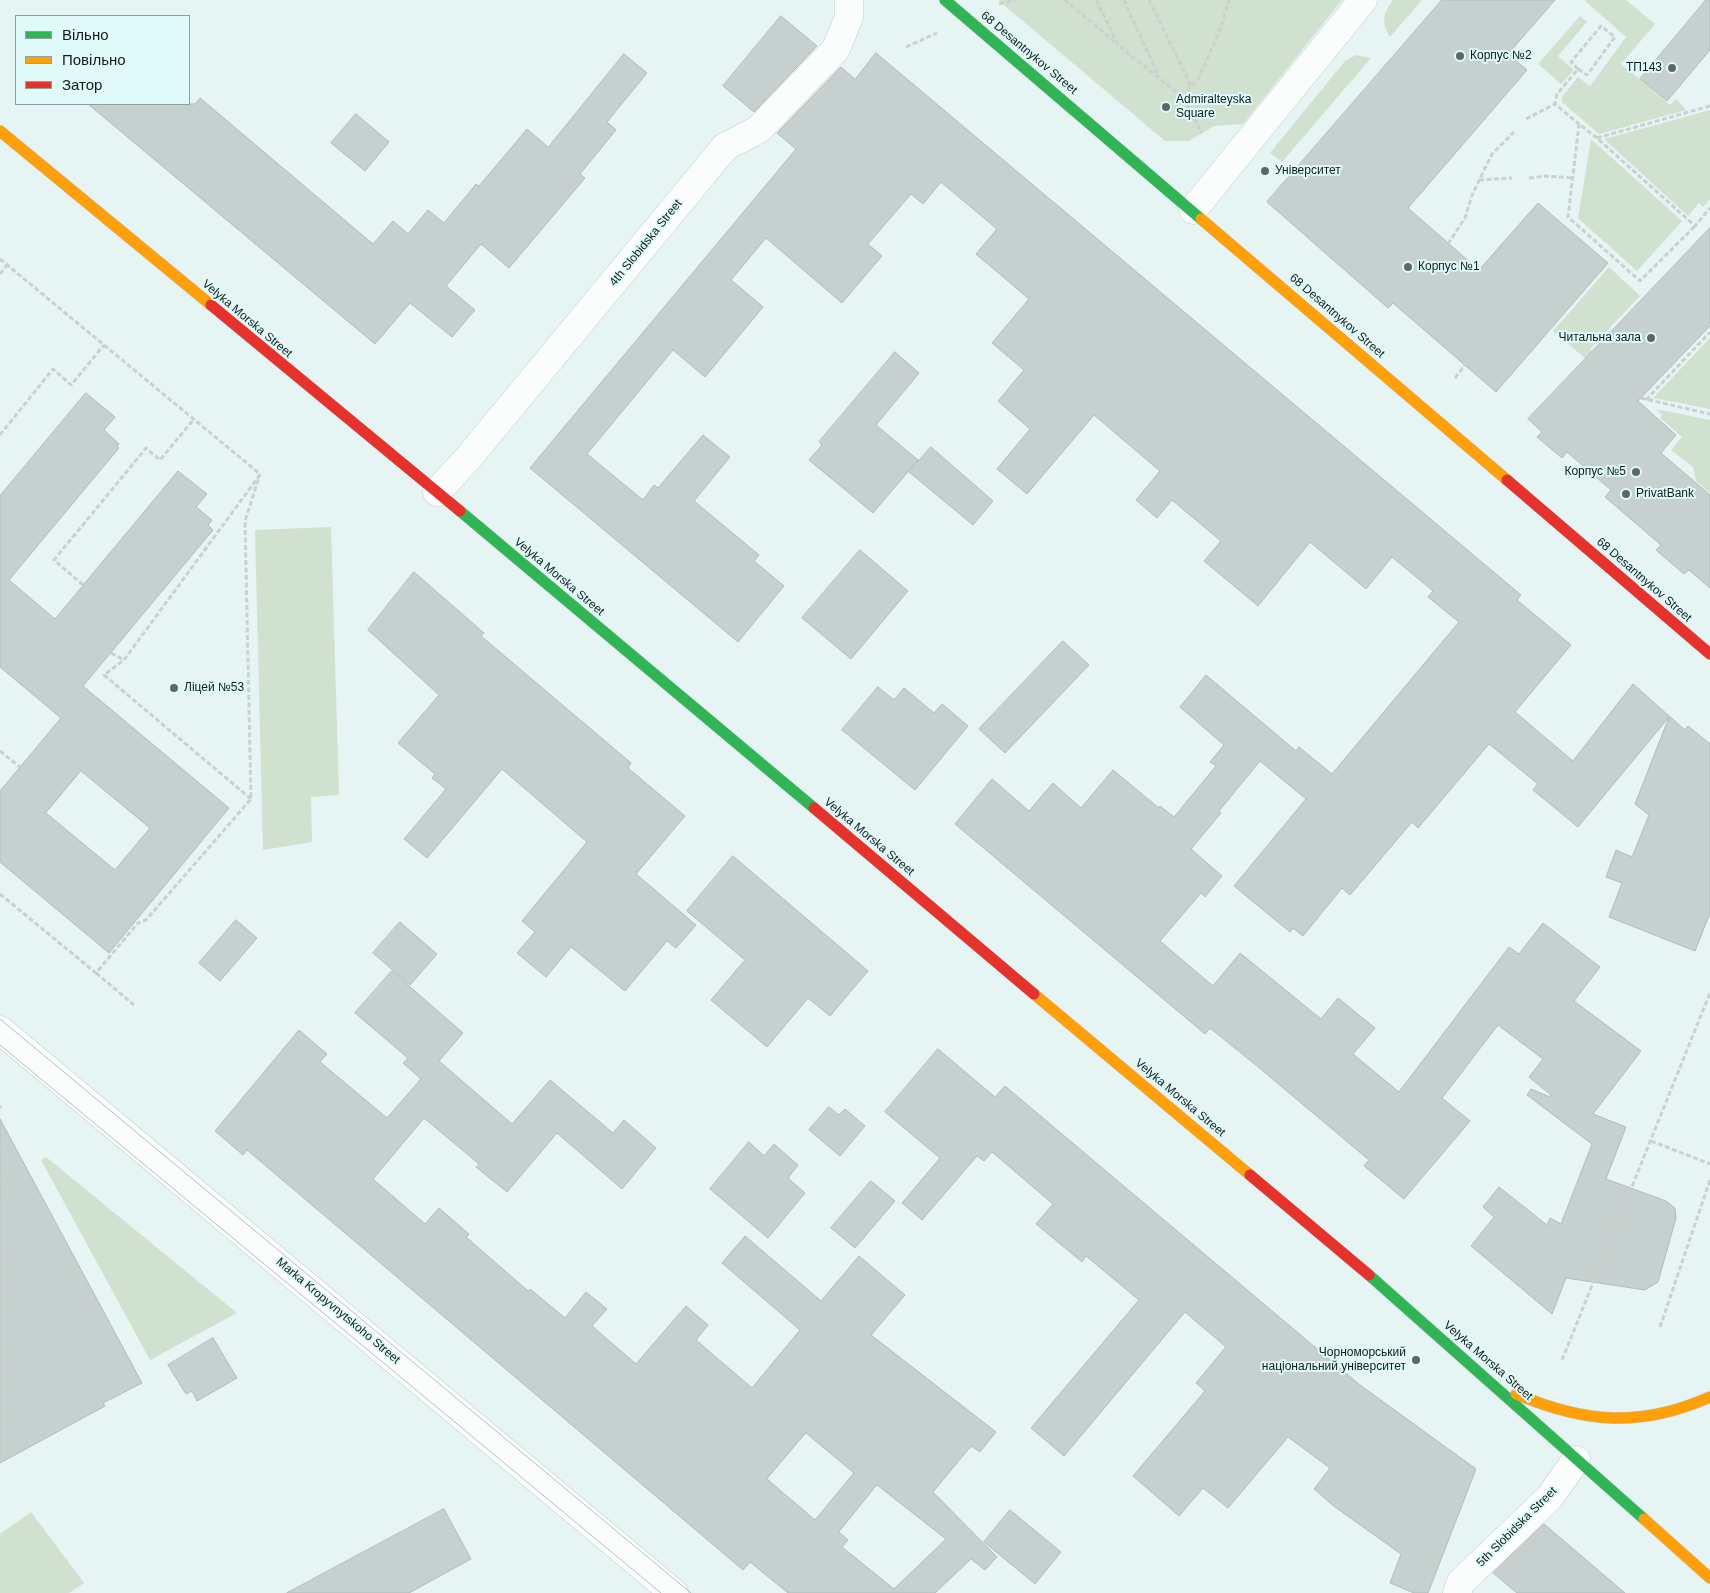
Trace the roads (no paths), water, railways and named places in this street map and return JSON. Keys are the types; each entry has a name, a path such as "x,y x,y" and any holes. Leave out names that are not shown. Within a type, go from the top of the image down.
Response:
{"street":[{"name":"4th Slobidska Street","path":"437,492 469,457 725,146 759,129 836,49 849,17 849,0"},
{"name":"68 Desantnykov Street","path":"945,0 1193,210 1710,654"},
{"path":"1193,210 1363,0"},
{"name":"Velyka Morska Street","path":"0,131 437,492 1374,1279 1496,1385 1576,1460 1710,1578"},
{"name":"Marka Kropyvnytskoho Street","path":"0,1030 674,1593"},
{"path":"1496,1385 1562,1412 1593,1419 1626,1420 1670,1413 1710,1397"},
{"name":"5th Slobidska Street","path":"1457,1593 1461,1582 1549,1498 1576,1460"}],"tram line":[{"path":"0,1019 691,1593"},
{"path":"0,1045 661,1593"}],"place":[{"name":"Корпус №2","path":"1460,56"},
{"name":"ТП143","path":"1672,68"},
{"name":"Admiralteyska Square","path":"1166,107"},
{"name":"Університет","path":"1265,171"},
{"name":"Корпус №1","path":"1408,267"},
{"name":"Читальна зала","path":"1651,338"},
{"name":"Корпус №5","path":"1636,472"},
{"name":"PrivatBank","path":"1626,494"},
{"name":"Ліцей №53","path":"174,688"},
{"name":"Чорноморський національний університет","path":"1416,1360"}]}
